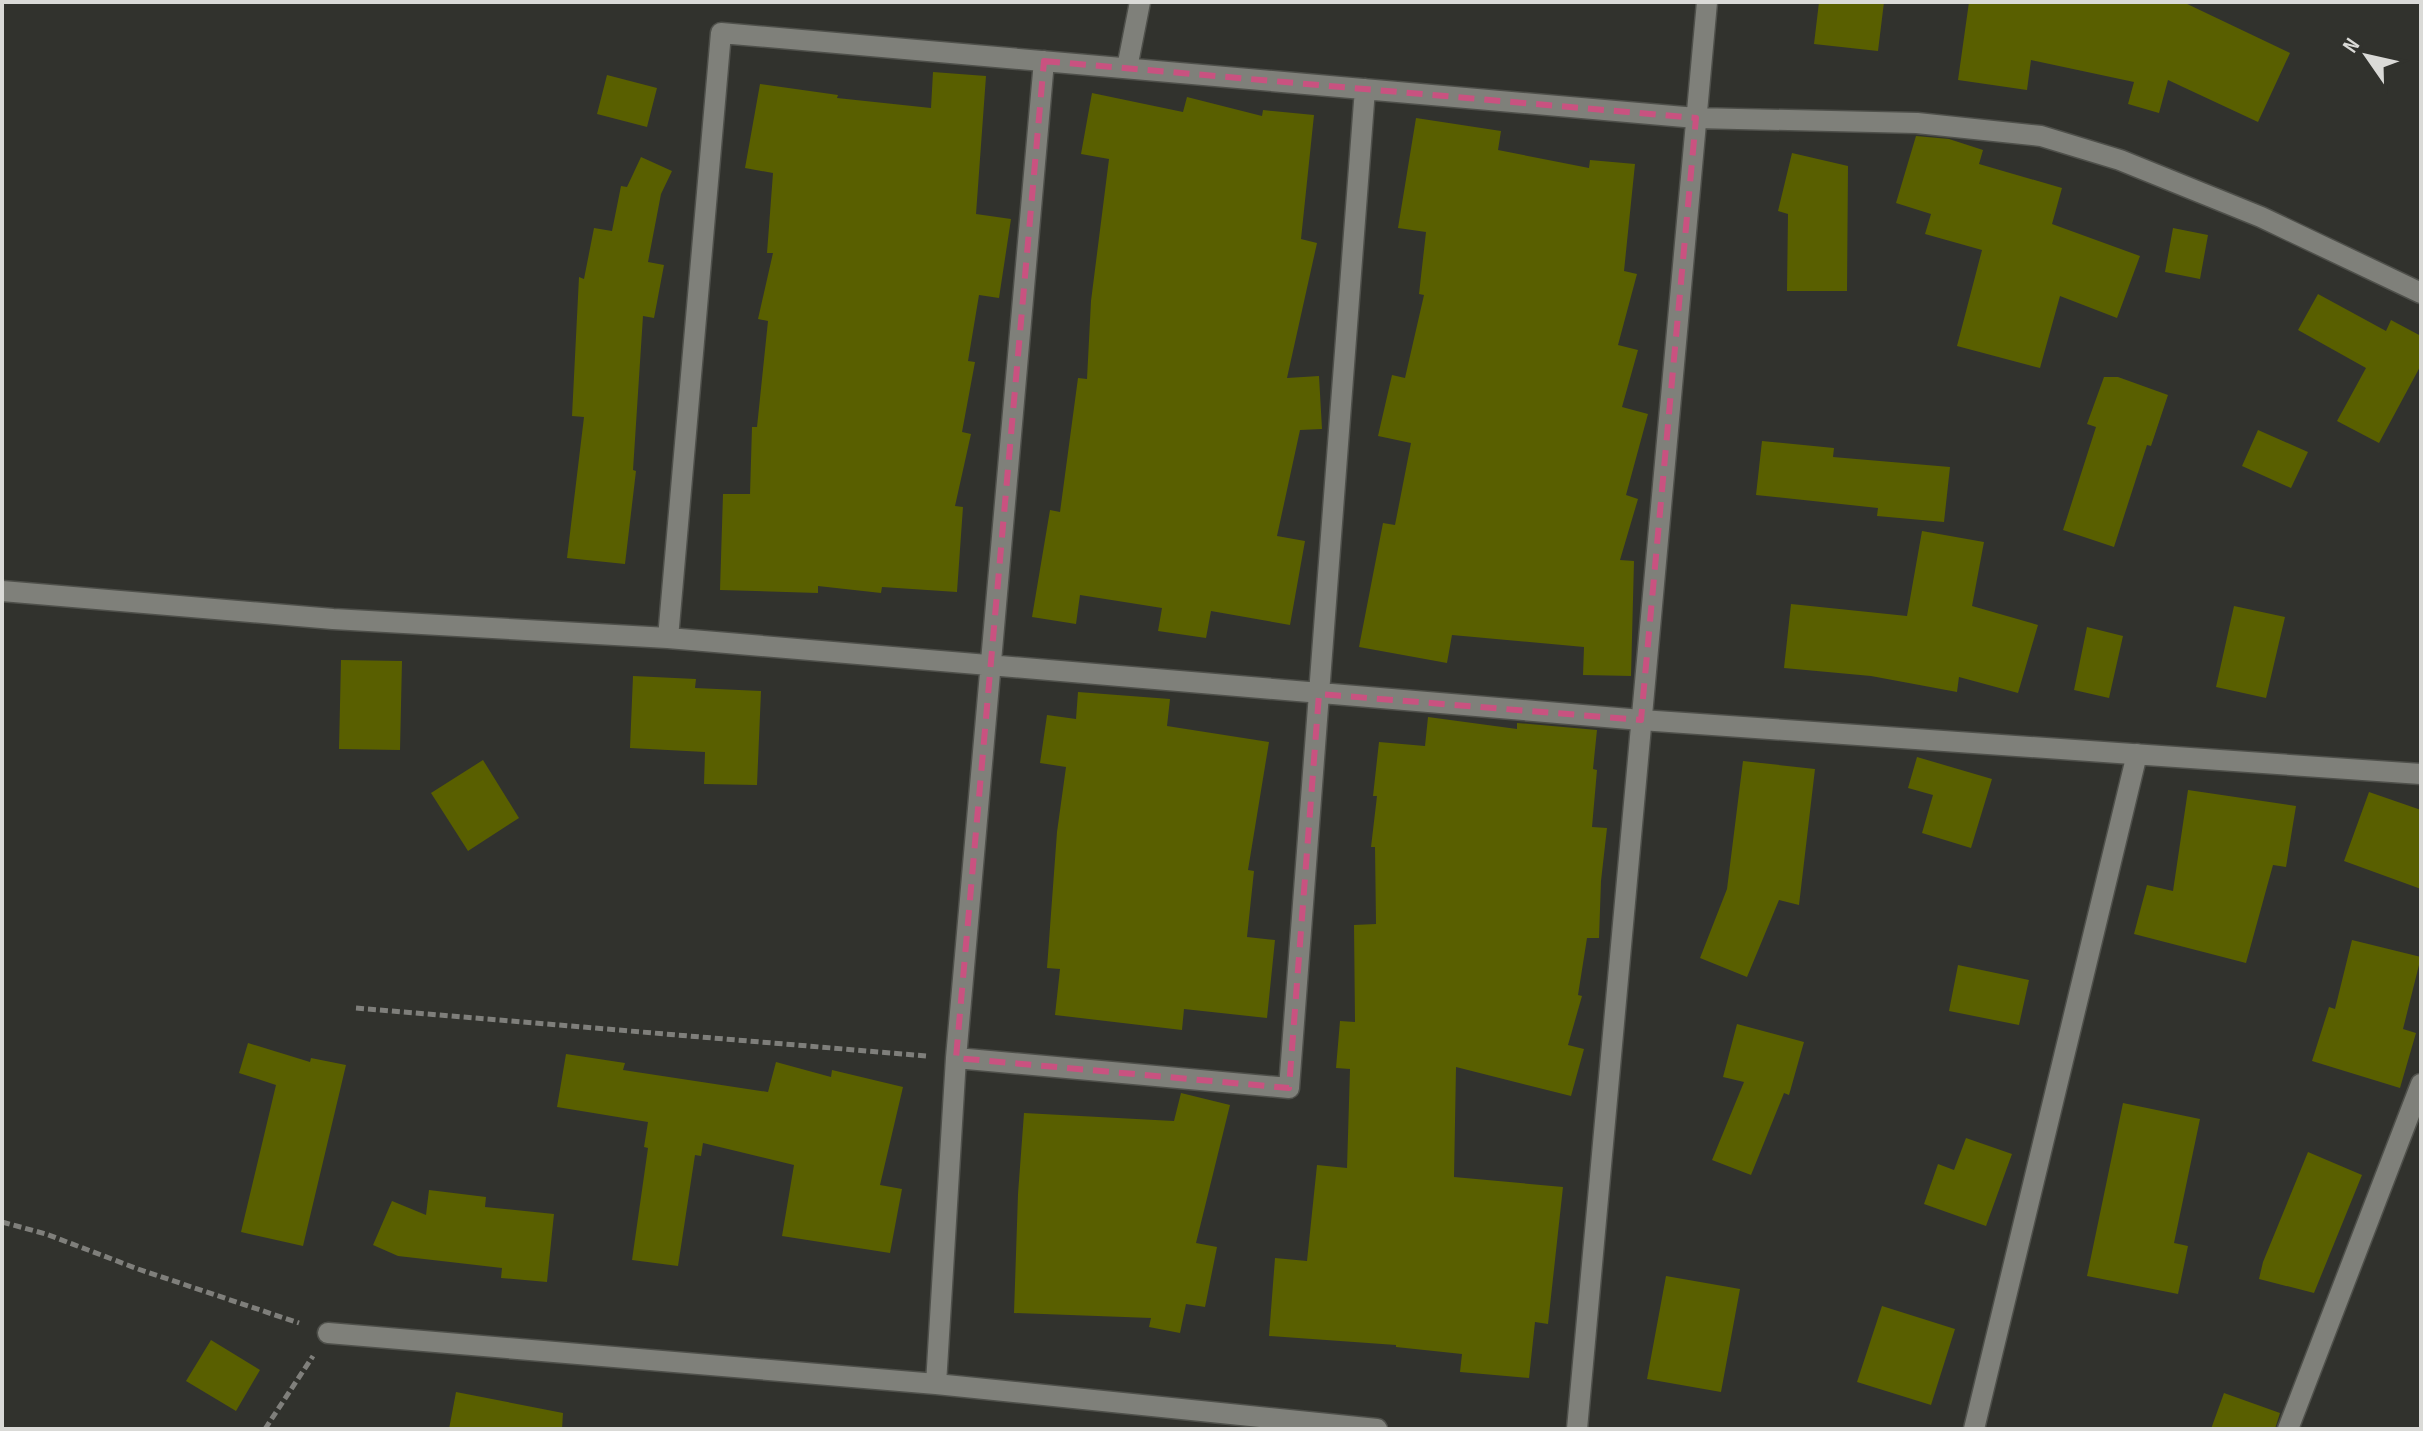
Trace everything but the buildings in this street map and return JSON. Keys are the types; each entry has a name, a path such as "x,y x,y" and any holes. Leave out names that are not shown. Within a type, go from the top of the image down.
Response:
{"street":[{"path":"1127,68 1140,2"},
{"path":"1577,1429 1707,2"},
{"path":"668,638 721,33 1696,118 1917,123 2041,136 2120,160 2261,217 2421,293"},
{"path":"936,1384 956,1058 1044,61"},
{"path":"956,1058 1289,1088 1365,89"},
{"path":"2,591 333,619 668,638 1641,720 2421,774"},
{"path":"1974,1429 2137,754"},
{"path":"2288,1429 2421,1084"},
{"path":"328,1333 936,1384 1377,1429"}],"path":[{"path":"356,1008 956,1058"},
{"path":"2,1222 46,1234 138,1269 328,1333 265,1429"}],"highlighted area":[{"path":"1044,61 1696,118 1641,720 1319,694 1289,1088 956,1058"}]}
